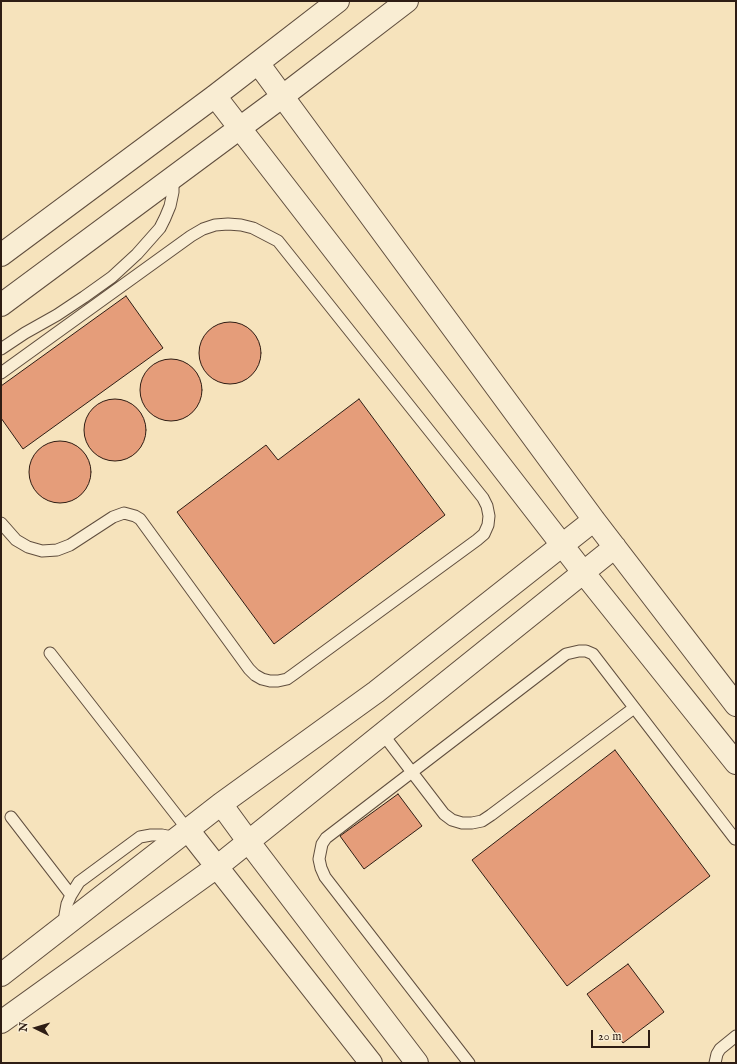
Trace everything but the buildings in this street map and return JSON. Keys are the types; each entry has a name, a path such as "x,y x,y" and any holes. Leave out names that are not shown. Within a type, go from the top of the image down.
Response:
{"street":[{"path":"1,255 215,96 338,1"},
{"path":"1,305 283,96 407,1"},
{"path":"258,63 594,520 736,705"},
{"path":"215,96 583,572 736,763"},
{"path":"1,975 222,804 376,692 594,520"},
{"path":"1,1022 218,866 615,547"},
{"path":"222,804 248,841 417,1063"},
{"path":"183,834 218,866 371,1063"}],"lane":[{"path":"1,349 62,312 112,277 143,247 160,228 165,218 170,206 173,177"},
{"path":"1,373 191,236 215,225 242,225 258,230 278,241 483,498 487,506 489,516 488,525 484,534 477,540 287,679 278,681 262,679 249,669 140,519 135,516 124,513 112,517 70,545 57,550 42,551 28,547 16,540 1,523"},
{"path":"143,247 154,262"},
{"path":"34,328 44,342"},
{"path":"469,1063 325,877 319,859 322,844 326,838 566,654 572,651 586,651 593,654 735,839"},
{"path":"50,653 183,834"},
{"path":"382,733 444,814 452,820 462,823 472,823 482,821 634,708"},
{"path":"11,817 71,894"},
{"path":"66,925 65,914 71,894 79,882 140,837 151,835 183,834"},
{"path":"715,1063 720,1049 736,1036"}]}
